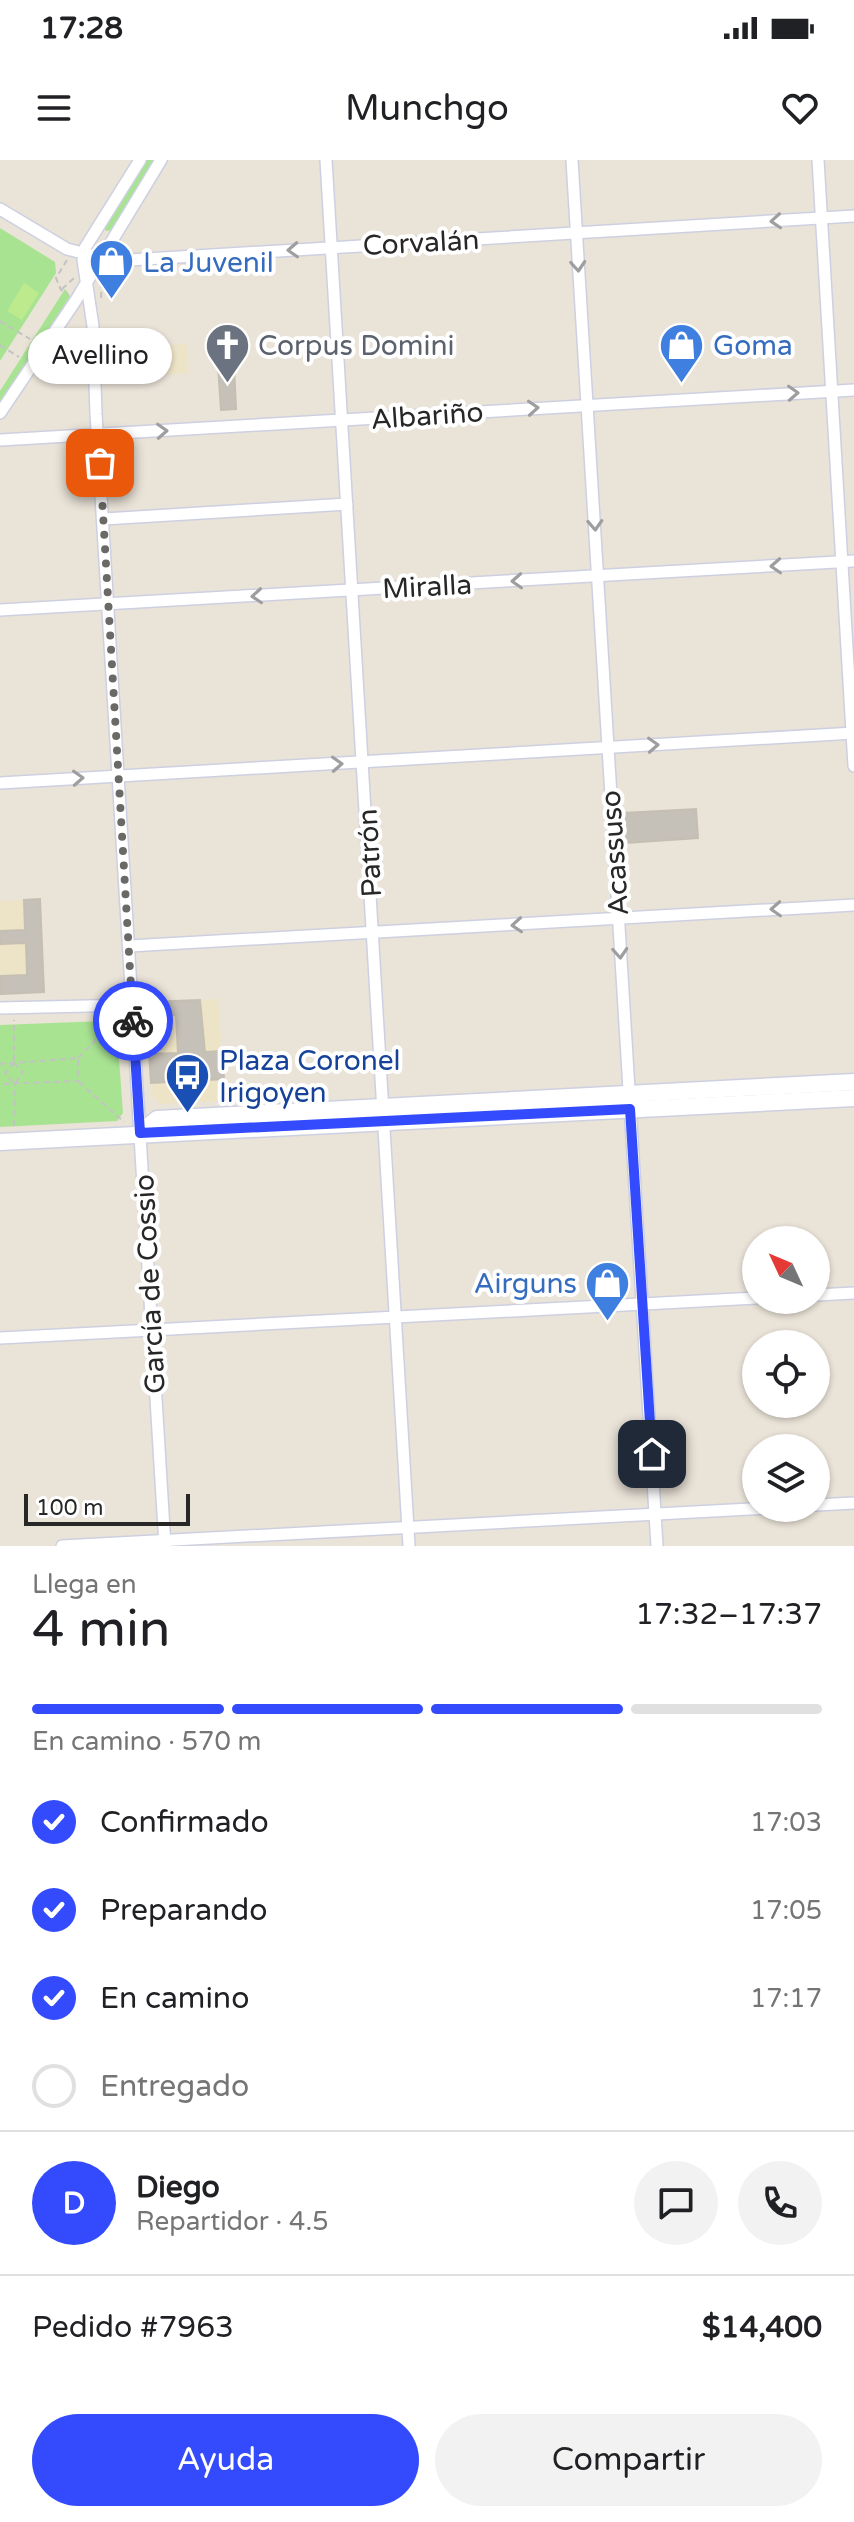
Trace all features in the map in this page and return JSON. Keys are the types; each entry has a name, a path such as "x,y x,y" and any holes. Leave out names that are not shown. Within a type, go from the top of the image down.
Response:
{"street":[{"path":"83,255 140,160"},
{"path":"0,413 68,312 161,160"},
{"name":"Patrón","path":"326,160 409,1546"},
{"name":"Acassuso","path":"572,160 657,1546"},
{"path":"818,160 831,391 848,562 854,766"},
{"name":"Corvalán","path":"0,209 67,249 117,261 854,216"},
{"path":"112,240 117,261"},
{"name":"García de Cossio","path":"83,255 92,316 129,946 133,1134 152,1329 165,1543"},
{"path":"68,312 81,309 92,316"},
{"name":"Albariño","path":"0,440 854,390"},
{"path":"104,519 347,504"},
{"name":"Miralla","path":"0,610 848,562"},
{"path":"0,783 853,734"},
{"path":"129,946 854,905"},
{"path":"0,1008 132,1005"},
{"path":"7,1142 385,1115 629,1102 854,1082"},
{"path":"629,1102 854,1098"},
{"path":"830,1294 854,1293"},
{"path":"0,1338 742,1299"},
{"path":"830,1504 854,1503"},
{"path":"62,1546 165,1543 742,1509"}],"path":[{"path":"89,302 100,299 102,277 117,261"},
{"path":"61,290 84,269"},
{"path":"0,321 30,339"},
{"path":"0,345 19,357"},
{"path":"0,1064 78,1058 117,1020 117,1005"},
{"path":"15,1084 5,1073 14,1063 16,1008"},
{"path":"78,1058 78,1081"},
{"path":"7,1142 15,1084 23,1072 14,1063"},
{"path":"0,1084 78,1081 124,1120 133,1134"}],"shaded area":[{"path":"187,344 189,373 109,377 108,348"},
{"path":"40,899 44,992 0,994 0,901"},
{"path":"218,999 226,1101 160,1104 152,1096 146,1002"}],"green space":[{"path":"144,160 155,160 111,230 107,231 103,228"},
{"path":"0,228 55,262 56,273 0,361"},
{"path":"24,283 39,293 22,320 7,311"},
{"path":"65,289 70,296 0,408 0,391"},
{"path":"105,1021 117,1032 123,1113 117,1121 0,1127 0,1025"}],"building":[{"name":"Corpus Domini","path":"234,365 236,409 221,410 218,366"},
{"path":"696,809 698,838 626,843 624,813"},
{"path":"40,899 44,992 0,994 0,976 27,975 26,943 0,944 0,931 25,930 24,900"},
{"path":"200,1000 205,1052 222,1051 224,1079 151,1083 149,1054 178,1053 176,1015 169,1016 168,1011 147,1013 146,1002"}],"way so far":[{"path":"100,463 133,1021"}],"place":[{"name":"La Juvenil","path":"112,301"},
{"name":"Corpus Domini","path":"227,384"},
{"name":"Goma","path":"682,384"},
{"name":"Avellino","path":"100,463"},
{"name":"Plaza Coronel Irigoyen","path":"188,1115"},
{"name":"Airguns","path":"608,1322"}],"route":[{"path":"133,1021 140,1133 630,1109 652,1454"}]}
